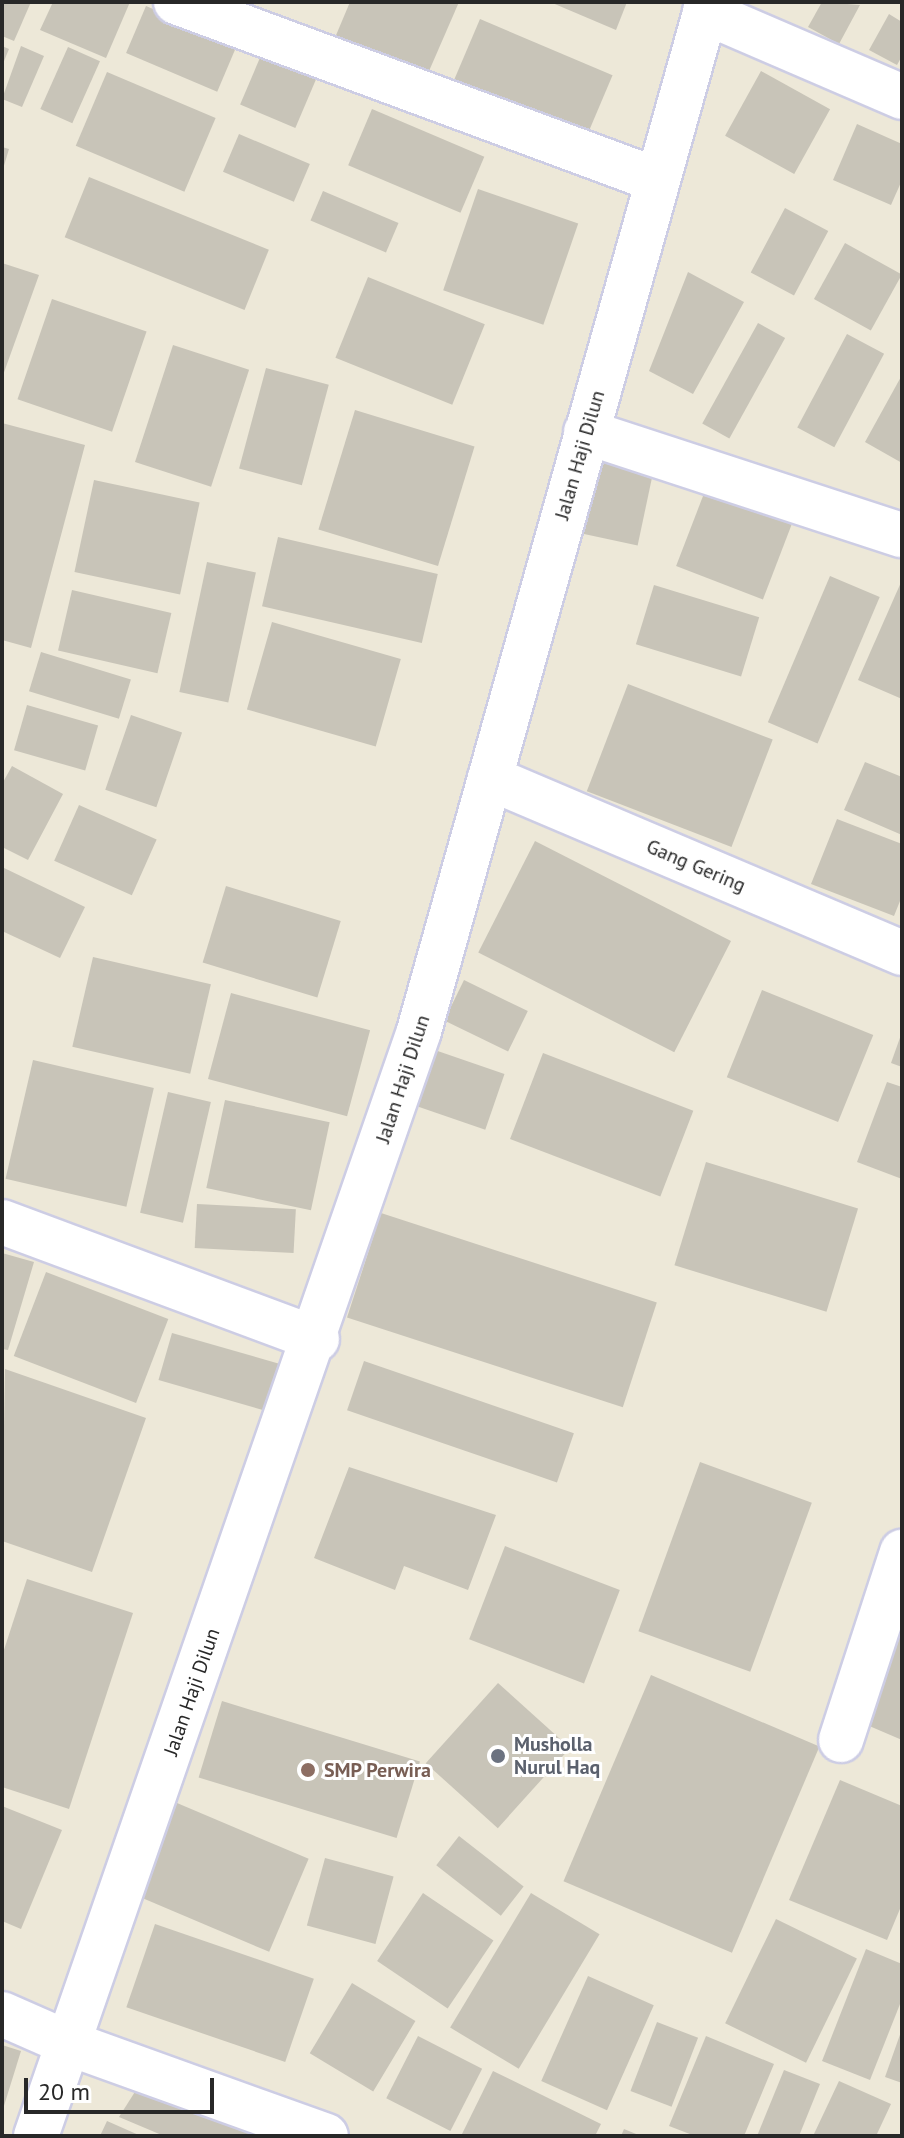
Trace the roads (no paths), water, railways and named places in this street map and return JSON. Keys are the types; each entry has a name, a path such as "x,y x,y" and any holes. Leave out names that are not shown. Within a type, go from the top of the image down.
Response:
{"street":[{"path":"176,2 657,180"},
{"path":"706,7 902,97"},
{"name":"Jalan Haji Dilun","path":"36,2136 317,1339 419,1031 706,7"},
{"path":"586,432 902,535"},
{"name":"Gang Gering","path":"490,778 902,953"},
{"path":"2,1222 317,1339"},
{"path":"841,1740 902,1552"},
{"path":"2,2014 68,2043 326,2136"}],"place":[{"name":"Musholla Nurul Haq","path":"498,1756"},
{"name":"SMP Perwira","path":"308,1770"}]}
